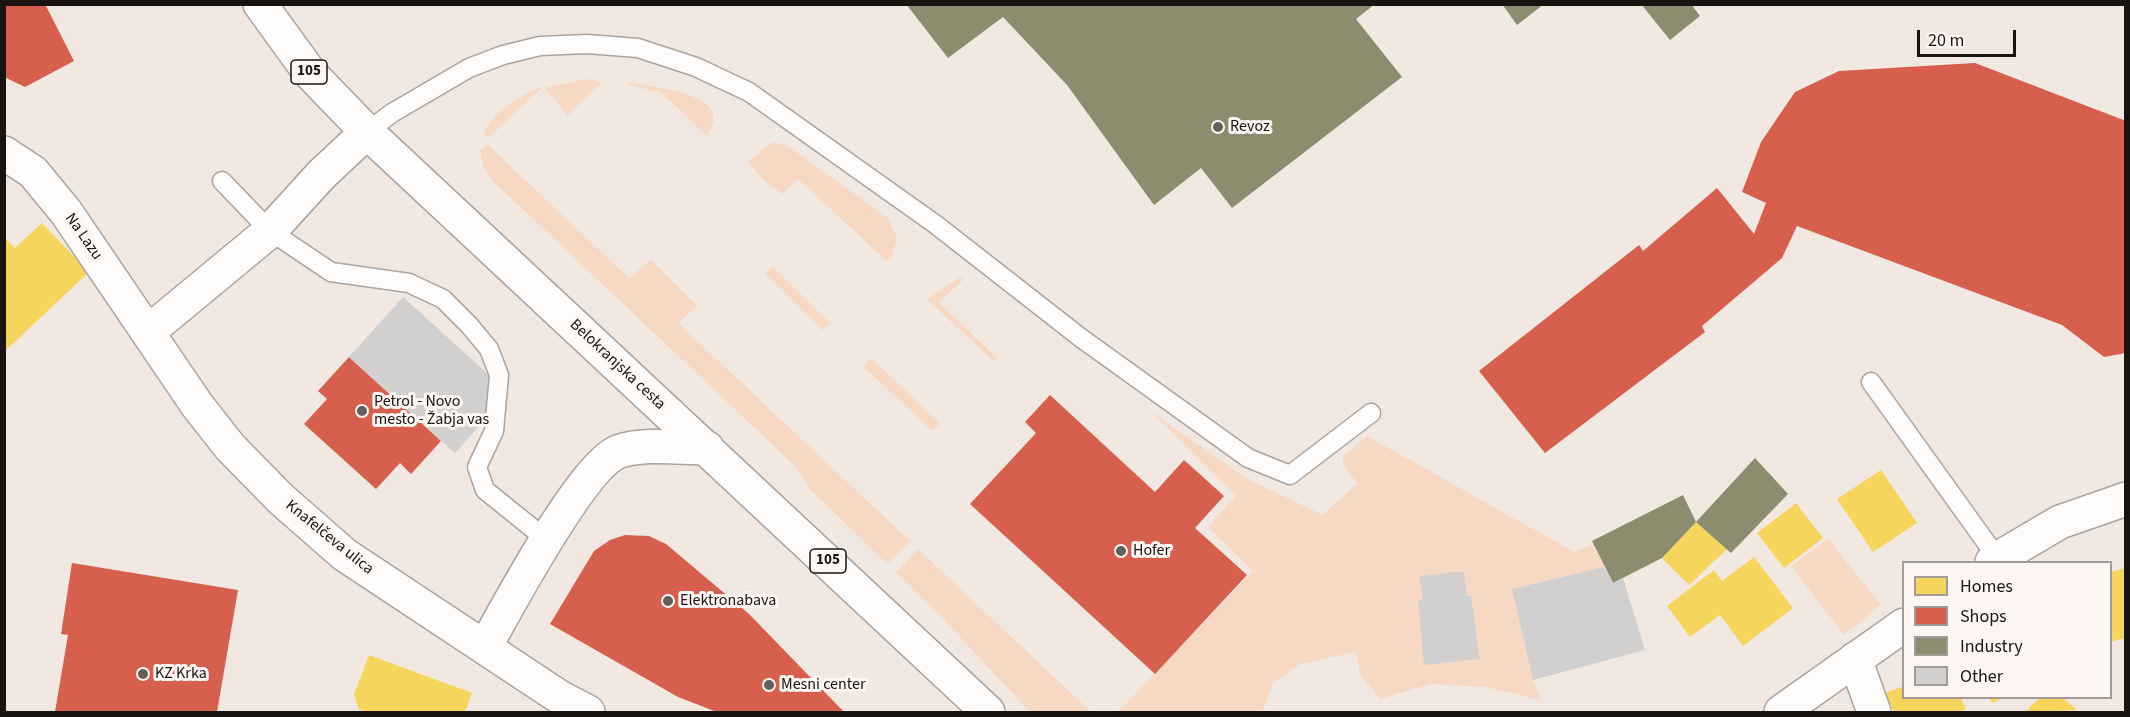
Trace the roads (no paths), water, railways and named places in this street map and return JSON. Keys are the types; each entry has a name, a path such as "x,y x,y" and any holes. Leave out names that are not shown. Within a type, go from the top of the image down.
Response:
{"street":[{"name":"Belokranjska cesta","path":"260,4 310,73 367,132 988,712"},
{"path":"148,332 270,231 322,174 367,132"},
{"name":"Na Lazu","path":"4,153 33,172 66,212 148,332"},
{"name":"Knafelčeva ulica","path":"148,332 196,405 230,447 281,499 345,555 588,712"},
{"path":"485,647 547,540 596,467 618,452 707,448"},
{"path":"1995,561 2060,522 2126,499"},
{"path":"1781,712 1902,626"},
{"path":"1855,659 1874,712"}],"lane":[{"path":"367,132 392,113 469,68 503,55 540,46 587,44 638,48 696,67 749,92 935,224 1081,338 1248,458 1290,475 1371,413"},
{"path":"222,181 270,231 331,272 409,283 442,299 469,325 489,349 499,375 494,431 477,467 484,490 547,540"},
{"path":"1871,381 1995,561"}],"place":[{"name":"Revoz","path":"1218,127"},
{"name":"Petrol - Novo mesto - Žabja vas","path":"362,411"},
{"name":"Hofer","path":"1121,551"},
{"name":"Elektronabava","path":"668,601"},
{"name":"KZ Krka","path":"143,674"},
{"name":"Mesni center","path":"769,685"}]}
